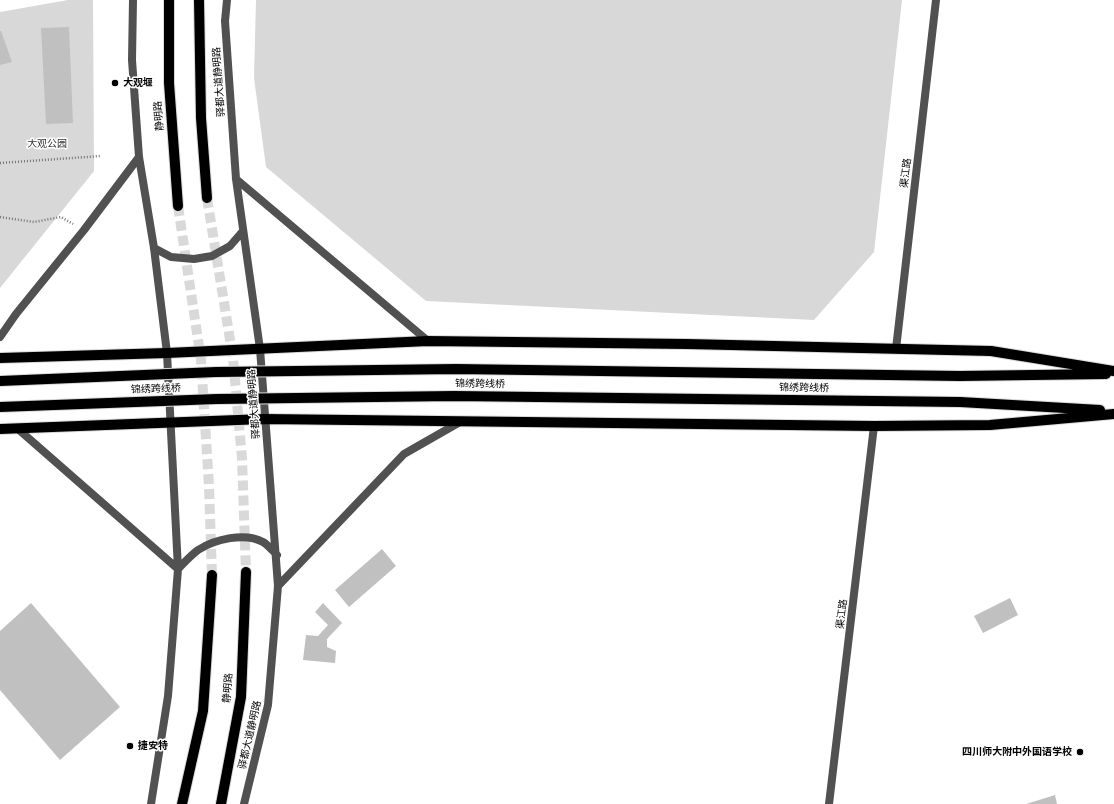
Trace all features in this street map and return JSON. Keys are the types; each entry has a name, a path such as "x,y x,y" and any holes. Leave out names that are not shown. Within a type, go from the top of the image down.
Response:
{"main road":[{"name":"静明路","path":"168,0 169,83 178,206"},
{"path":"199,0 200,118 207,198"},
{"path":"0,358 167,353 428,341 991,351 1114,371"},
{"name":"锦绣跨线桥","path":"0,381 216,372 456,369 960,376 1114,374"},
{"name":"锦绣跨线桥","path":"0,407 217,399 454,396 960,402 1114,412"},
{"path":"0,429 171,421 264,419 874,426 990,425 1114,412"},
{"name":"静明路","path":"221,804 241,696 246,572"},
{"path":"182,804 203,711 212,575"}],"street":[{"path":"133,0 132,60 139,158 154,248 167,353 178,569 168,696 151,804"},
{"name":"驿都大道静明路","path":"227,0 225,21 236,179 260,349 264,419 277,554 278,586 268,705 244,804"},
{"name":"渠江路","path":"896,349 936,0"},
{"path":"0,338 16,314 84,230 139,158"},
{"path":"236,179 428,341"},
{"path":"154,248 171,258 194,259 212,256 230,246 243,231"},
{"path":"278,586 404,454 460,422"},
{"name":"渠江路","path":"829,804 874,426"},
{"path":"18,428 178,569"},
{"path":"178,569 198,550 220,540 234,537 253,539 263,542 277,554"}],"path":[{"path":"0,163 101,156"},
{"path":"0,217 34,222 61,217 84,230"}],"green space":[{"name":"大观公园","path":"68,0 93,0 94,171 0,288 0,12"},
{"path":"256,0 902,0 874,252 814,320 426,301 266,167 254,78"}],"building":[{"path":"69,27 73,123 46,124 41,28"},
{"path":"0,31 12,62 0,65"},
{"path":"382,549 396,566 349,607 335,590"},
{"path":"1010,598 1018,615 983,633 974,616"},
{"path":"31,603 120,707 60,760 0,690 0,631"},
{"path":"323,603 342,623 327,639 327,647 336,651 335,663 303,660 306,635 318,636 328,625 315,612"},
{"path":"1055,795 1057,804 1026,804"}],"tunnel":[{"path":"207,198 233,358 242,458 246,572"},
{"path":"178,206 201,360 209,486 212,575"}],"place":[{"name":"大观堰","path":"115,83"},
{"name":"捷安特","path":"130,746"},
{"name":"四川师大附中外国语学校","path":"1080,752"}]}
